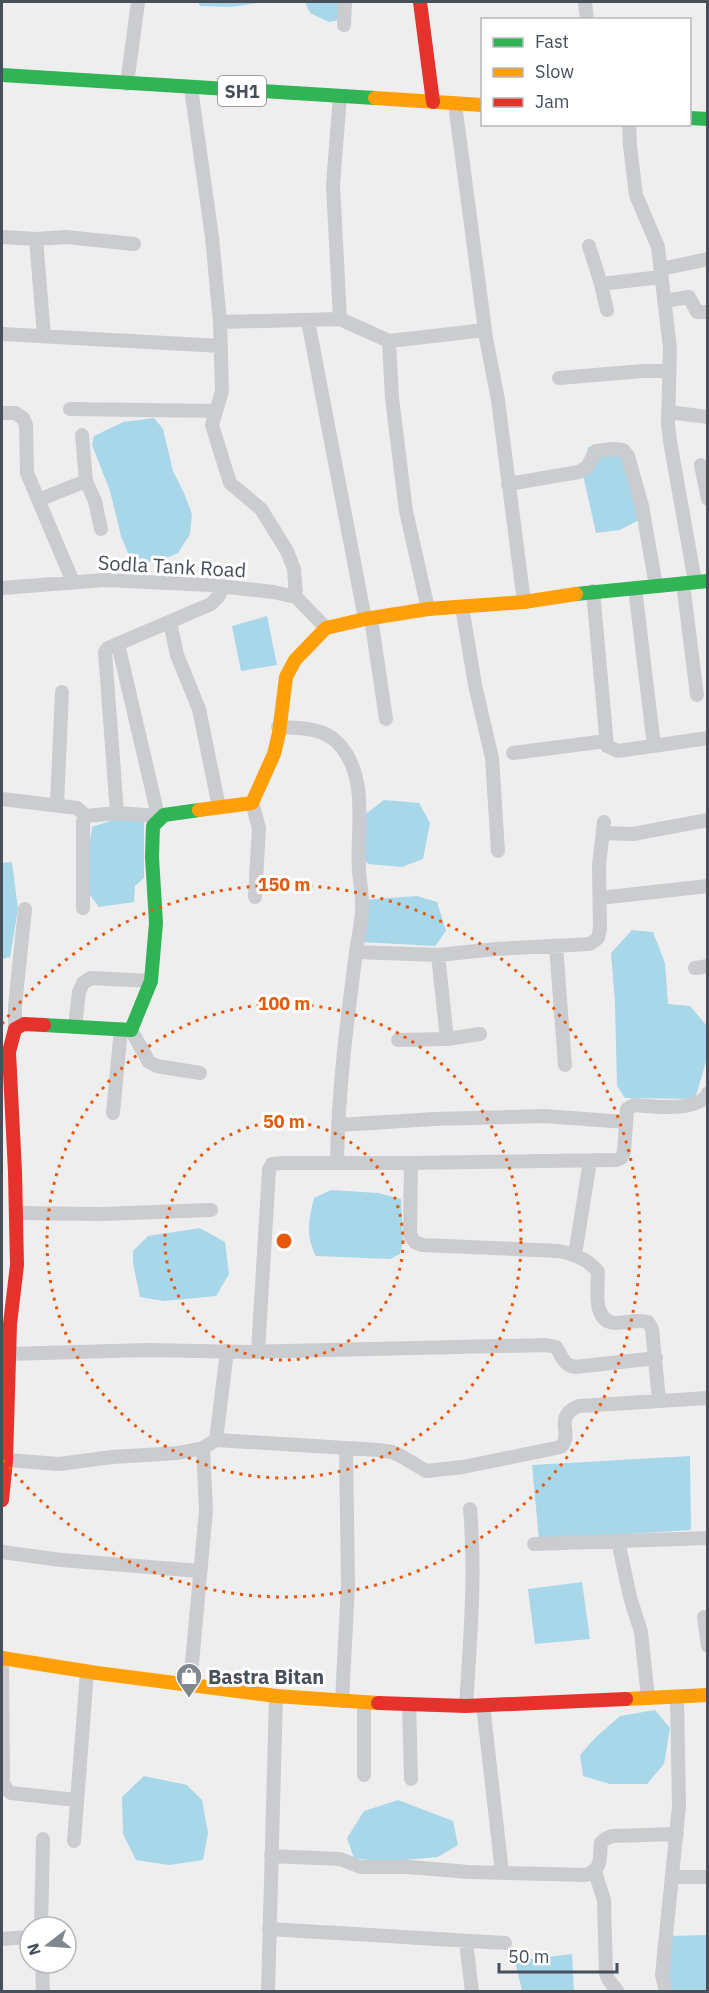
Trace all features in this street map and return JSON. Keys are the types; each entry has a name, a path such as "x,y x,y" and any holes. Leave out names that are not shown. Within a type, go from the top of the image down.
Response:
{"street":[{"path":"127,84 138,2"},
{"path":"345,2 345,25"},
{"path":"420,2 433,102"},
{"path":"585,2 587,18"},
{"name":"SH1","path":"2,75 481,105"},
{"path":"191,88 212,237 220,322 222,391 212,425 230,483 261,509 271,523 294,569 296,597 326,628"},
{"path":"339,96 333,185 340,320"},
{"path":"456,104 484,330 498,400 524,602"},
{"path":"691,118 708,119"},
{"path":"629,126 636,195 658,247 670,348 668,412 670,441 695,582 698,695"},
{"path":"2,237 36,239 66,237 134,244"},
{"path":"36,239 45,336"},
{"path":"589,246 607,310"},
{"path":"601,284 661,273 708,259"},
{"path":"664,301 689,297 698,312 708,312"},
{"path":"220,322 340,320 389,341 484,330"},
{"path":"308,321 386,719"},
{"path":"2,334 221,346"},
{"path":"389,341 392,398 406,511 428,609"},
{"path":"558,378 669,371"},
{"path":"69,409 216,411"},
{"path":"668,412 708,417"},
{"path":"2,413 15,413 23,418 26,424 27,473 73,582"},
{"path":"82,435 86,481 95,501 101,530"},
{"path":"508,484 579,472 587,467 596,451 623,450 628,456 642,506 656,585"},
{"path":"701,465 708,499"},
{"path":"38,500 86,481"},
{"name":"Sodla Tank Road","path":"2,588 105,579 224,586 296,597"},
{"path":"255,897 259,828 252,803 274,754 286,677 296,660 326,628 428,609 524,602 593,591 695,582"},
{"path":"117,813 104,657 108,648 211,604 224,586"},
{"path":"634,588 654,746"},
{"path":"593,591 607,746 618,752 708,738"},
{"path":"462,607 475,685 492,758 498,850"},
{"path":"170,622 180,664 199,709 219,807"},
{"path":"118,644 158,818"},
{"path":"57,804 62,692"},
{"path":"279,727 304,728 327,733 338,743 351,761 360,806 359,869 363,910 356,952 338,1125 337,1162"},
{"path":"513,753 606,741"},
{"path":"2,799 77,808 86,816 117,813 158,818"},
{"path":"113,1113 126,1029 151,981 156,923 152,858 153,826 158,818 164,815 252,803"},
{"path":"83,908 83,822 86,816"},
{"path":"356,952 438,956 496,949 590,944 598,938 600,928 600,865 603,827 633,834 708,820"},
{"path":"600,898 708,886"},
{"path":"2,1500 6,1460 4,1432 10,1323 8,1284 17,1265 16,1213 8,1149 9,1052 15,1029 8,1006 25,909"},
{"path":"556,946 565,1065"},
{"path":"438,956 447,1039"},
{"path":"75,1027 79,992 83,983 91,978 151,981"},
{"path":"15,1029 24,1024 126,1029"},
{"path":"126,1029 149,1062 157,1066 200,1072"},
{"path":"398,1041 447,1039 480,1034"},
{"path":"258,1352 269,1170 272,1164 281,1162 616,1160 621,1158 624,1152 627,1109 634,1105 691,1106 701,1103 708,1093"},
{"path":"338,1125 544,1116 626,1122"},
{"path":"575,1255 590,1161"},
{"path":"411,1163 410,1236 415,1242 422,1245 559,1251 575,1255 594,1266 598,1272 598,1307 601,1317 607,1322 641,1320 648,1322 652,1329 659,1400"},
{"path":"16,1213 101,1214 211,1210"},
{"path":"9,1354 147,1350 258,1352 546,1344 556,1347 563,1361 568,1366 575,1367 656,1358"},
{"path":"216,1440 227,1352"},
{"path":"6,1460 59,1464 112,1457 178,1453 203,1448 216,1440 392,1452 426,1471 463,1467 561,1447 564,1443 565,1416 569,1410 579,1406 708,1398"},
{"path":"190,1685 206,1510 203,1448"},
{"path":"342,1701 348,1585 346,1448"},
{"path":"466,1706 473,1589 470,1509"},
{"path":"534,1544 708,1538"},
{"path":"618,1541 630,1597 641,1632 648,1698"},
{"path":"2,1552 62,1560 200,1571"},
{"path":"704,1617 708,1646"},
{"path":"76,1800 11,1792 3,1783 2,1658 87,1672 276,1696 364,1703 466,1706 708,1695"},
{"path":"74,1841 87,1672"},
{"path":"268,1992 276,1696"},
{"path":"666,1992 662,1975 679,1806 677,1697"},
{"path":"364,1703 364,1775"},
{"path":"409,1704 411,1779"},
{"path":"483,1705 502,1872"},
{"path":"272,1856 340,1859 361,1867 586,1875 595,1872 599,1866 601,1843 605,1839 612,1836 677,1834"},
{"path":"41,1915 43,1839"},
{"path":"595,1872 604,1900 606,1973 618,1992"},
{"path":"673,1877 708,1878"},
{"path":"269,1929 505,1943"},
{"path":"2,1939 18,1938"},
{"path":"466,1941 472,1992"},
{"path":"42,1975 43,1992"}],"water":[{"path":"198,2 258,2 232,7 200,6"},
{"path":"305,2 340,2 340,20 329,22 310,13"},
{"path":"154,418 163,429 173,471 192,514 190,534 178,553 155,563 130,558 121,536 110,491 92,445 94,436 123,422"},
{"path":"615,443 630,480 639,520 620,530 596,533 583,475 588,447"},
{"path":"267,616 277,665 241,671 232,626"},
{"path":"384,800 419,803 430,823 423,859 402,867 368,864 359,853 364,815"},
{"path":"119,818 144,818 144,878 135,886 134,902 99,907 90,895 87,863 92,827"},
{"path":"12,862 18,909 10,957 2,959 2,863"},
{"path":"417,896 437,902 446,931 435,946 359,942 361,900"},
{"path":"632,930 653,932 665,963 668,1004 690,1006 707,1026 707,1058 695,1099 625,1098 617,1086 611,953"},
{"path":"331,1190 378,1193 401,1199 403,1242 400,1254 390,1259 316,1256 309,1234 312,1205 314,1198"},
{"path":"200,1228 225,1242 229,1274 216,1296 164,1301 140,1297 133,1263 133,1251 148,1236"},
{"path":"690,1456 691,1530 539,1540 532,1465"},
{"path":"582,1582 590,1639 535,1644 528,1589"},
{"path":"655,1710 670,1728 664,1764 647,1784 610,1784 583,1776 580,1755 595,1738 620,1716"},
{"path":"144,1776 187,1785 202,1800 208,1833 203,1860 169,1865 136,1860 123,1834 122,1797"},
{"path":"398,1800 453,1821 458,1845 438,1857 383,1862 354,1858 347,1838 364,1811"},
{"path":"707,1935 707,1991 670,1991 664,1983 667,1936"},
{"path":"572,1954 574,1991 522,1991 515,1961"}],"traffic: fast":[{"path":"2,75 375,98"},
{"path":"691,118 708,119"},
{"path":"576,594 708,581"},
{"path":"44,1025 131,1030 151,981 156,923 152,857 153,826 164,815 199,810"}],"traffic: slow":[{"path":"375,98 481,105"},
{"path":"199,810 252,803 274,754 286,677 295,660 326,628 428,609 524,602 576,594"},
{"path":"2,1658 97,1673 276,1696 378,1703"},
{"path":"626,1699 708,1695"}],"traffic: jam":[{"path":"420,2 433,102"},
{"path":"2,1500 6,1460 10,1324 17,1265 9,1052 15,1029 24,1024 44,1025"},
{"path":"378,1703 466,1706 626,1699"}],"place":[{"name":"Bastra Bitan","path":"189,1699"}]}
